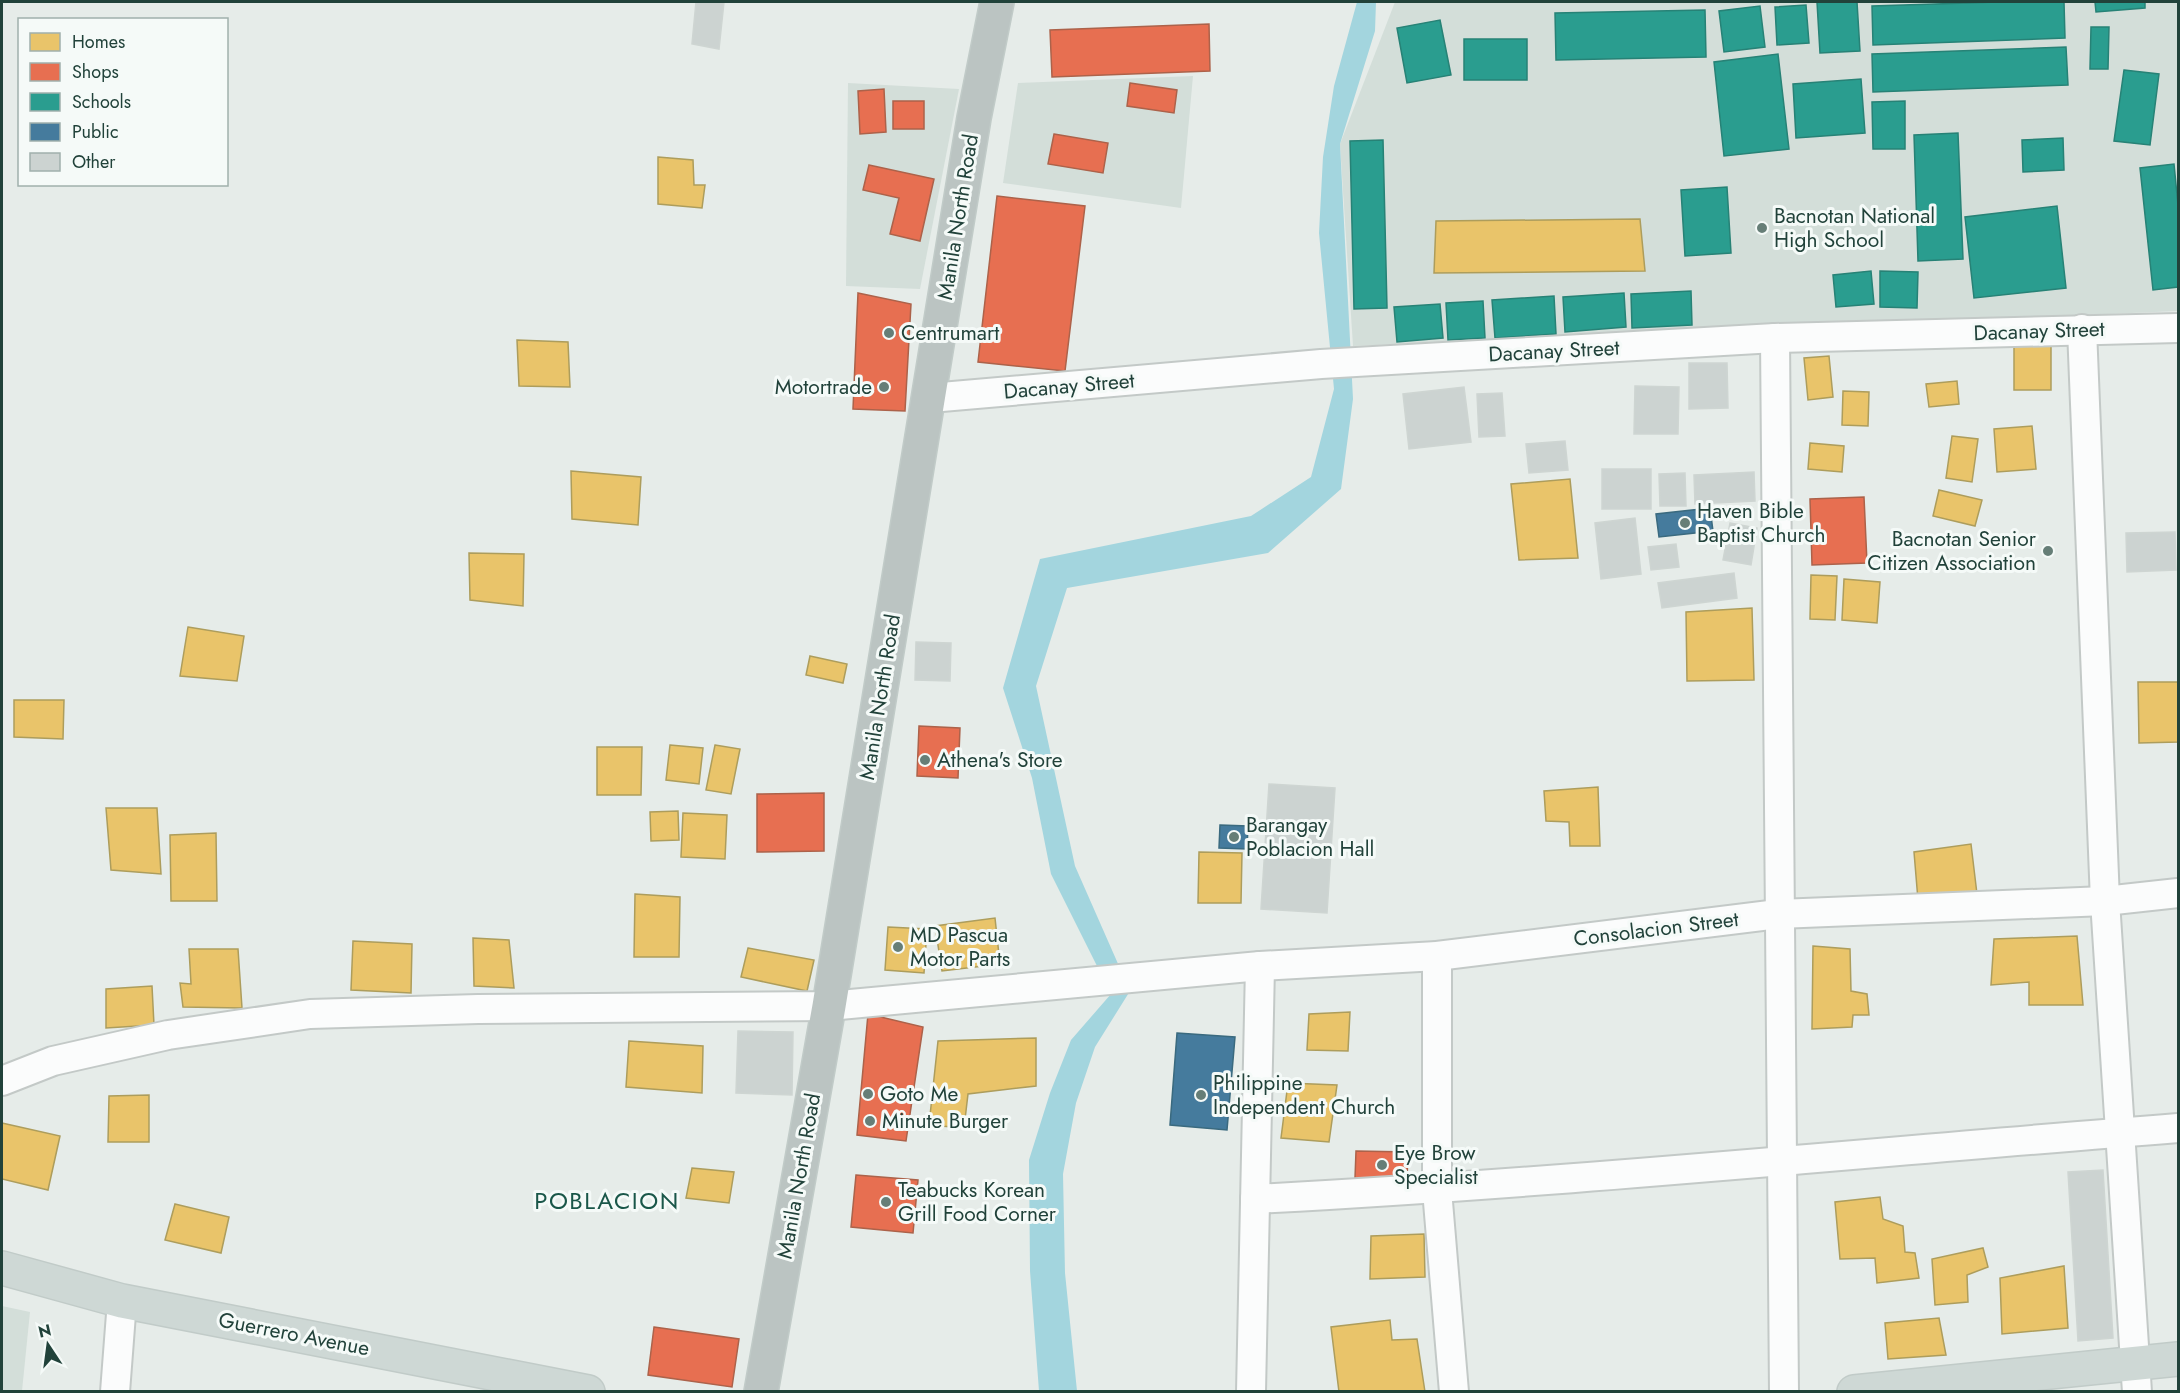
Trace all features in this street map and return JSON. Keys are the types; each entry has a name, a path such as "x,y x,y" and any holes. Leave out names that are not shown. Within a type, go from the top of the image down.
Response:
{"highway":[{"name":"Manila North Road","path":"761,1392 829,1006 974,118 997,2"}],"main road":[{"name":"Guerrero Avenue","path":"2,1268 122,1301 588,1392"},
{"path":"1854,1392 2136,1377 2178,1359"}],"street":[{"name":"Dacanay Street","path":"930,398 1321,364 1775,338 2178,328"},
{"path":"2082,329 2105,901 2136,1377"},
{"path":"1775,338 1778,914 1784,1392"},
{"name":"Consolacion Street","path":"2,1081 52,1061 168,1035 310,1014 478,1009 829,1006 1135,976 1437,956 1778,914 2105,901 2178,893"},
{"path":"1437,956 1437,1190 1454,1392"},
{"path":"1251,1392 1260,966"},
{"path":"1255,1199 1437,1190 2178,1128"},
{"path":"115,1392 122,1301"}],"shaded area":[{"name":"Bacnotan National High School","path":"1395,2 2178,2 2178,311 1353,346 1340,144"},
{"path":"1193,76 1181,208 1003,183 1018,83"},
{"path":"848,83 959,89 920,289 846,286"},
{"path":"2,1306 30,1312 22,1391 2,1391"}],"water":[{"path":"1357,2 1376,2 1375,31 1340,144 1353,399 1341,489 1268,553 1067,588 1036,686 1075,866 1130,991 1095,1047 1076,1103 1063,1174 1065,1273 1077,1391 1039,1391 1030,1271 1029,1160 1050,1093 1071,1040 1111,994 1051,874 1032,778 1003,688 1040,559 1251,516 1311,477 1334,389 1319,233 1323,157 1334,86"}],"building: Homes":[{"path":"658,157 693,160 694,185 705,185 702,208 658,204"},
{"path":"1640,219 1645,271 1434,273 1436,221"},
{"path":"517,340 568,342 570,387 519,386"},
{"path":"2014,342 2051,342 2051,390 2014,390"},
{"path":"1829,356 1833,397 1808,400 1804,358"},
{"path":"1957,381 1959,404 1929,407 1926,384"},
{"path":"1843,391 1869,392 1868,426 1842,425"},
{"path":"2032,426 2036,469 1997,472 1994,429"},
{"path":"1952,436 1978,439 1972,482 1946,478"},
{"path":"1810,443 1844,446 1842,472 1808,469"},
{"path":"571,471 641,477 638,525 572,519"},
{"path":"1570,479 1578,558 1519,560 1511,484"},
{"path":"1939,490 1982,500 1975,526 1933,516"},
{"path":"469,553 524,554 523,606 470,600"},
{"path":"1811,575 1837,576 1835,620 1810,619"},
{"path":"1844,579 1880,582 1877,623 1842,620"},
{"path":"1752,608 1754,680 1687,681 1686,612"},
{"path":"188,627 244,636 237,681 180,676"},
{"path":"810,656 847,664 843,683 806,675"},
{"path":"2138,682 2178,682 2178,742 2139,743"},
{"path":"14,700 64,700 63,739 14,737"},
{"path":"670,745 703,748 699,784 666,780"},
{"path":"715,745 740,749 731,794 706,790"},
{"path":"597,747 642,747 641,795 597,795"},
{"path":"1598,787 1600,846 1570,846 1569,822 1546,821 1544,791"},
{"path":"106,808 157,808 161,874 111,870"},
{"path":"678,811 679,840 651,841 650,812"},
{"path":"683,813 727,815 725,859 681,857"},
{"path":"216,833 217,901 171,901 170,835"},
{"path":"1971,844 1977,894 1918,900 1914,852"},
{"path":"1199,852 1242,853 1241,903 1198,903"},
{"path":"635,894 680,897 679,957 634,957"},
{"path":"995,918 1000,964 942,971 935,926"},
{"path":"888,927 927,929 924,973 885,970"},
{"path":"2077,936 2083,1005 2029,1005 2029,982 1991,985 1994,939"},
{"path":"473,938 509,940 514,988 474,986"},
{"path":"353,941 412,944 411,993 351,990"},
{"path":"1813,946 1850,949 1851,991 1867,994 1869,1015 1853,1015 1852,1027 1812,1029"},
{"path":"748,948 814,960 807,991 741,977"},
{"path":"189,949 238,949 242,1008 183,1007 180,983 191,984"},
{"path":"152,986 154,1025 106,1028 106,989"},
{"path":"1350,1012 1348,1051 1307,1050 1309,1014"},
{"path":"1036,1038 1036,1086 968,1094 964,1128 929,1125 938,1041"},
{"path":"629,1041 703,1046 702,1093 626,1087"},
{"path":"1288,1083 1337,1085 1329,1142 1281,1138"},
{"path":"149,1095 149,1142 108,1142 109,1096"},
{"path":"2,1123 60,1136 48,1190 2,1179"},
{"path":"692,1168 734,1172 729,1203 686,1198"},
{"path":"1880,1197 1883,1219 1903,1226 1905,1252 1915,1253 1919,1278 1877,1283 1875,1258 1840,1259 1835,1202"},
{"path":"175,1204 229,1217 221,1253 165,1240"},
{"path":"1424,1234 1425,1277 1370,1279 1371,1236"},
{"path":"1983,1248 1988,1267 1967,1275 1968,1302 1935,1305 1932,1259"},
{"path":"2064,1266 2068,1328 2002,1334 2000,1278"},
{"path":"1939,1318 1946,1355 1888,1359 1885,1323"},
{"path":"1390,1320 1392,1340 1417,1339 1425,1392 1339,1392 1331,1327"}],"building: Shops":[{"path":"1209,24 1210,71 1052,77 1050,30"},
{"path":"1130,83 1177,90 1174,113 1127,106"},
{"path":"884,89 886,132 860,134 858,91"},
{"path":"893,101 924,101 924,129 893,129"},
{"path":"1054,134 1108,143 1103,173 1048,164"},
{"path":"869,165 934,179 920,241 890,234 899,198 863,190"},
{"path":"997,196 1085,206 1065,371 978,362"},
{"path":"858,293 911,304 905,411 853,409"},
{"path":"1864,497 1867,563 1812,565 1810,499"},
{"path":"919,726 960,728 958,778 917,776"},
{"path":"824,793 824,851 757,852 757,794"},
{"path":"868,1014 923,1027 906,1141 857,1135"},
{"name":"Eye Brow Specialist","path":"1356,1151 1408,1152 1407,1180 1355,1178"},
{"path":"856,1175 918,1180 913,1233 851,1227"},
{"path":"654,1327 739,1339 732,1387 648,1375"}],"building: Schools":[{"path":"1817,2 1857,2 1860,51 1820,53"},
{"path":"2064,2 2065,38 1873,45 1872,6"},
{"path":"2095,2 2145,2 2145,8 2096,12"},
{"path":"1806,5 1809,43 1777,45 1775,7"},
{"path":"1760,6 1765,47 1724,52 1719,11"},
{"path":"1705,10 1706,57 1556,60 1555,13"},
{"path":"1440,20 1451,75 1407,83 1397,28"},
{"path":"2091,27 2109,27 2108,69 2090,69"},
{"path":"1464,39 1527,39 1527,80 1464,80"},
{"path":"2066,47 2068,85 1873,92 1872,54"},
{"path":"1778,54 1789,149 1724,156 1714,62"},
{"path":"2124,70 2159,74 2150,145 2114,141"},
{"path":"1861,79 1865,133 1796,138 1793,84"},
{"path":"1905,101 1905,149 1873,149 1872,102"},
{"path":"1958,133 1963,259 1918,261 1914,135"},
{"path":"2063,138 2064,170 2023,172 2022,140"},
{"path":"1383,140 1387,308 1354,309 1350,141"},
{"path":"2174,164 2178,205 2178,287 2153,290 2140,168"},
{"path":"1727,187 1731,253 1685,256 1681,190"},
{"path":"2057,206 2066,288 1974,298 1965,217"},
{"path":"1871,271 1874,304 1836,307 1833,275"},
{"path":"1880,271 1918,272 1917,308 1880,307"},
{"path":"1691,291 1692,325 1632,328 1631,294"},
{"path":"1624,293 1626,327 1565,332 1563,297"},
{"path":"1554,296 1556,334 1495,338 1492,300"},
{"path":"1483,301 1485,338 1448,340 1446,303"},
{"path":"1440,304 1443,338 1397,342 1394,307"}],"building: Public":[{"name":"Haven Bible Baptist Church","path":"1710,508 1713,531 1659,537 1656,514"},
{"name":"Barangay Poblacion Hall","path":"1220,825 1248,826 1247,849 1219,848"},
{"name":"Philippine Independent Church","path":"1177,1033 1235,1037 1227,1130 1170,1125"}],"building: Other":[{"path":"696,2 724,2 719,49 692,44"},
{"path":"1689,363 1727,363 1728,408 1689,409"},
{"path":"1635,386 1679,387 1678,434 1634,434"},
{"path":"1464,387 1471,442 1409,449 1403,394"},
{"path":"1502,393 1505,436 1479,437 1477,394"},
{"path":"1565,441 1568,470 1529,473 1526,444"},
{"path":"1602,469 1651,469 1651,509 1602,509"},
{"path":"1754,472 1755,501 1695,504 1694,475"},
{"path":"1685,473 1686,506 1660,506 1659,474"},
{"path":"1635,518 1641,574 1601,579 1595,523"},
{"path":"1730,523 1757,528 1751,565 1723,560"},
{"path":"2175,532 2176,570 2127,572 2126,533"},
{"path":"1676,544 1679,567 1651,570 1648,547"},
{"path":"1734,573 1737,598 1662,608 1658,583"},
{"path":"916,642 951,643 950,681 915,680"},
{"path":"1269,784 1335,788 1327,913 1261,909"},
{"path":"738,1031 793,1032 792,1095 736,1093"},
{"path":"2103,1170 2113,1338 2078,1341 2068,1172"}],"place":[{"name":"Bacnotan National High School","path":"1762,228"},
{"name":"Centrumart","path":"889,333"},
{"name":"Motortrade","path":"884,387"},
{"name":"Haven Bible Baptist Church","path":"1685,523"},
{"name":"Bacnotan Senior Citizen Association","path":"2048,551"},
{"name":"Athena's Store","path":"925,760"},
{"name":"Barangay Poblacion Hall","path":"1234,837"},
{"name":"MD Pascua Motor Parts","path":"898,947"},
{"name":"Goto Me","path":"868,1094"},
{"name":"Philippine Independent Church","path":"1201,1095"},
{"name":"Minute Burger","path":"870,1121"},
{"name":"Eye Brow Specialist","path":"1382,1165"},
{"name":"Teabucks Korean Grill Food Corner","path":"886,1202"}],"district":[{"name":"POBLACION","path":"607,1200"}]}
